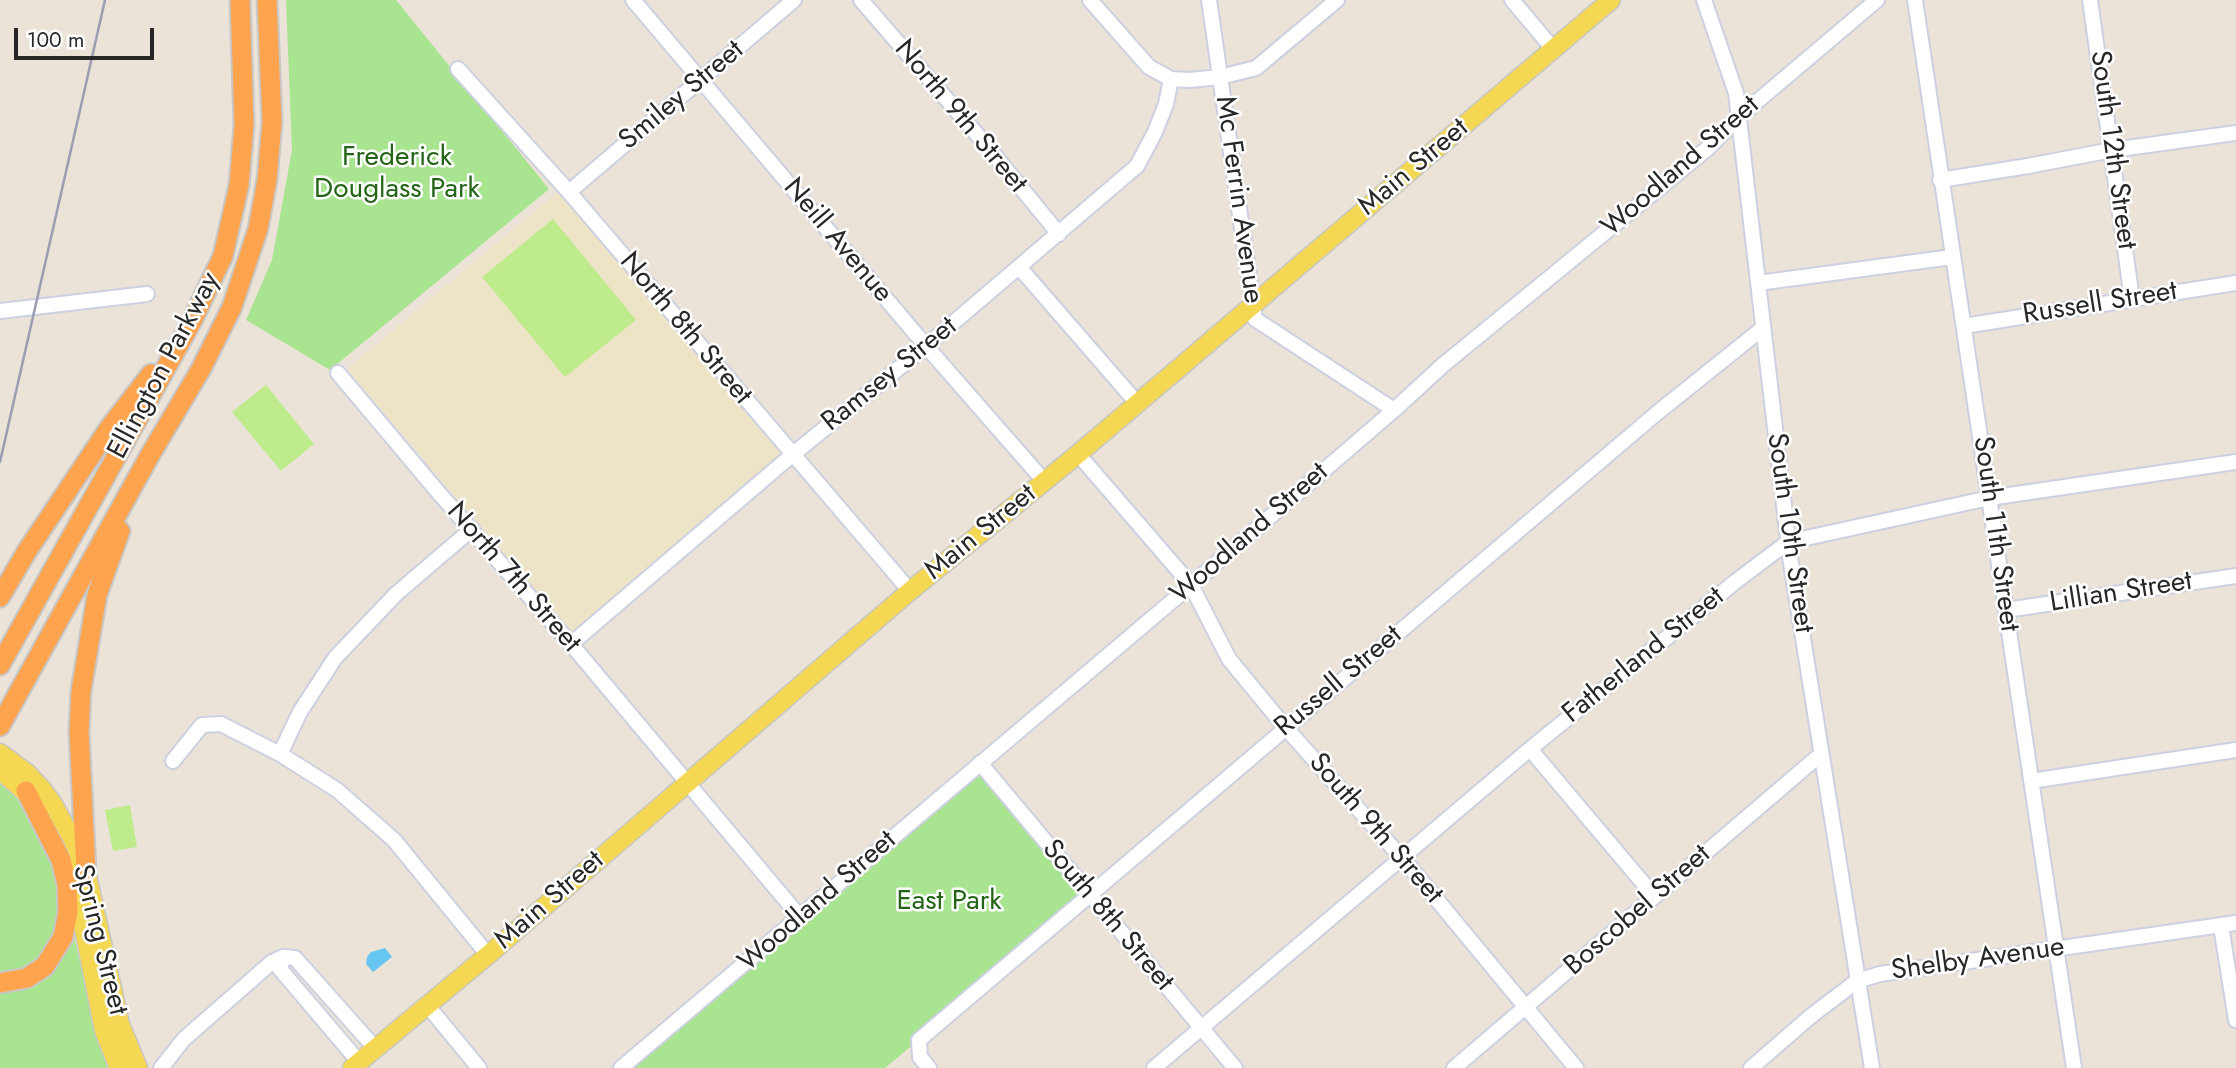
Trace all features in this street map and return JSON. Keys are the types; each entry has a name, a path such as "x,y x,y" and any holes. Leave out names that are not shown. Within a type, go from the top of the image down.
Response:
{"highway":[{"name":"Ellington Parkway","path":"0,665 192,321 223,256 239,185 244,125 240,0"},
{"name":"Ellington Parkway","path":"0,726 150,455 201,369 232,307 258,229 267,180 272,122 267,0"},
{"path":"0,597 27,551 110,428 192,321"},
{"path":"86,871 79,732 81,691 97,595 150,455"},
{"path":"0,983 27,978 45,965 63,937 68,912 67,884 61,860 26,792"}],"main road":[{"name":"Main Street","path":"356,1065 488,955 910,591 1078,454 1611,0"},
{"name":"Spring Street","path":"0,753 27,773 53,804 69,831 86,871 104,1031 119,1068"},
{"name":"Spring Street","path":"0,770 44,810 61,837 120,1024 138,1068"}],"street":[{"name":"Neill Avenue","path":"634,0 926,346 1044,481"},
{"name":"Smiley Street","path":"569,192 794,0"},
{"name":"North 9th Street","path":"861,0 1059,234"},
{"path":"1090,0 1149,67 1171,79 1189,80 1220,77 1256,68 1337,0"},
{"name":"Mc Ferrin Avenue","path":"1209,0 1255,319 1394,410"},
{"path":"1512,0 1554,50"},
{"name":"South 10th Street","path":"1704,0 1737,93 1788,542 1871,1068"},
{"name":"Woodland Street","path":"621,1068 1191,585 1443,365 1708,148 1740,116 1877,0"},
{"name":"South 11th Street","path":"1914,0 2074,1068"},
{"name":"South 12th Street","path":"2091,0 2132,299"},
{"name":"North 8th Street","path":"458,69 569,192 910,591"},
{"name":"Ramsey Street","path":"571,644 792,454 926,346 1137,166 1166,104 1171,79"},
{"path":"1940,180 2112,150 2236,133"},
{"path":"1758,283 1952,257"},
{"path":"1019,267 1137,403"},
{"name":"Russell Street","path":"1964,326 2236,283"},
{"path":"0,311 147,294"},
{"name":"Russell Street","path":"929,1068 920,1057 919,1040 1657,413 1763,328"},
{"name":"North 7th Street","path":"338,373 571,644 800,917"},
{"name":"South 9th Street","path":"1078,454 1191,585 1229,659 1285,727 1409,866 1576,1068"},
{"name":"Fatherland Street","path":"1154,1068 1530,749 1788,542 1989,498 2236,462"},
{"path":"280,754 300,712 335,657 396,594 472,529"},
{"name":"Lillian Street","path":"2006,611 2236,576"},
{"path":"173,761 202,725 220,724 280,754 337,790 394,840 488,955"},
{"path":"1530,749 1654,896"},
{"path":"2031,781 2236,750"},
{"name":"Boscobel Street","path":"1454,1068 1821,754"},
{"name":"South 8th Street","path":"980,763 1235,1068"},
{"path":"2229,925 2236,1020"},
{"name":"Shelby Avenue","path":"1751,1068 1811,1016 1857,981 1880,974 2229,925"},
{"path":"283,957 280,969 356,1065"},
{"path":"161,1068 184,1039 272,962 283,957 295,958 374,1048"},
{"path":"304,998 320,985"},
{"path":"426,1005 479,1068"}],"shaded area":[{"path":"559,191 783,455 571,633 347,369"}],"green space":[{"name":"Frederick Douglass Park","path":"286,0 396,0 549,189 330,370 246,320 272,260 292,150"},
{"path":"553,219 636,320 565,377 482,277"},
{"path":"266,385 314,444 281,471 232,412"},
{"name":"East Park","path":"980,763 1090,897 885,1068 620,1068"},
{"path":"0,782 30,812 58,863 59,926 43,957 24,971 0,975"},
{"path":"130,805 137,847 113,851 105,810"},
{"path":"74,937 98,1039 110,1068 0,1068 0,990"}],"water":[{"path":"385,948 392,957 373,972 366,964 367,957 371,952"}],"railway":[{"path":"0,462 105,0"}]}
